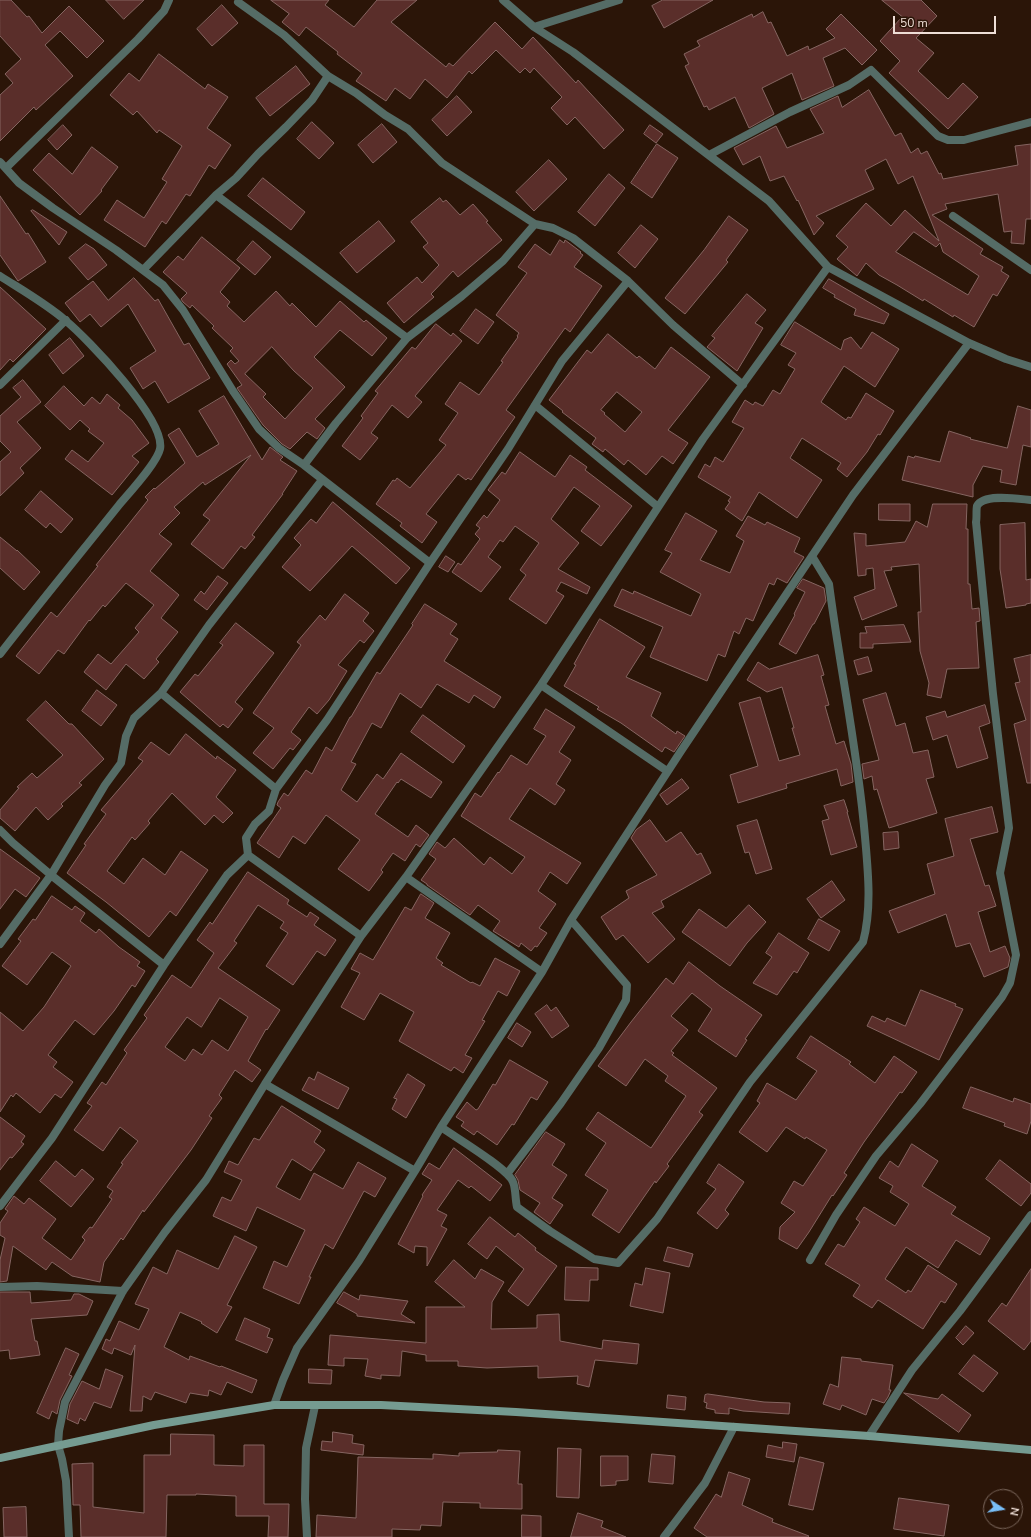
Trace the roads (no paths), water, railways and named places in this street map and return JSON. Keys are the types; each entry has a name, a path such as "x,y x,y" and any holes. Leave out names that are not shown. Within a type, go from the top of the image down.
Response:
{"main road":[{"path":"0,1458 154,1425 274,1405 381,1405 516,1412 869,1436 1031,1450"}],"street":[{"path":"6,168 138,39 164,12 169,0"},
{"path":"503,0 534,27 573,52 769,201 828,267 969,343 1006,359 1031,367"},
{"path":"534,27 619,0"},
{"path":"238,2 284,35 328,76 356,93 385,115 408,129 442,163 536,224 552,228 574,238 628,281 673,325 743,385"},
{"path":"709,156 790,112 849,85 871,70 938,136 948,140 964,140 1031,122"},
{"path":"143,270 216,195 236,178 258,154 286,128 312,100 328,76"},
{"path":"0,162 19,183 52,208 116,250 163,285 183,310 233,391 259,429 279,448 304,465 430,563"},
{"path":"216,195 407,338"},
{"path":"953,216 1031,270"},
{"path":"304,465 340,418 407,338 462,296 503,262 536,224"},
{"path":"69,1537 66,1481 58,1445 59,1431 65,1402 123,1291 165,1232 206,1180 361,936 406,877 541,685 703,439 828,267"},
{"path":"0,276 66,320 95,347 128,387 151,419 159,438 160,449 156,459 134,488 0,654"},
{"path":"361,936 248,855 246,838 254,824 268,810 276,789 327,720 430,563 508,449 562,361 628,281"},
{"path":"0,385 66,320"},
{"path":"274,1405 283,1380 298,1348 359,1261 441,1128 542,972 571,920 667,771 853,495 969,343"},
{"path":"535,405 658,506"},
{"path":"0,944 51,875 105,785 121,763 126,736 134,718 161,693 209,625 322,480"},
{"path":"810,1260 836,1215 876,1156 920,1104 1002,997 1010,982 1016,954 1000,873 1009,828 993,694 976,522 977,507 983,500 992,498 1031,500"},
{"path":"441,1128 507,1174 513,1181 517,1207 550,1231 594,1259 618,1263 657,1219 750,1082 863,942 866,932 869,880 862,796 829,584 812,556"},
{"path":"541,685 667,771"},
{"path":"161,693 276,789"},
{"path":"0,830 12,843 164,965"},
{"path":"0,1206 52,1138 164,965 228,875 248,855"},
{"path":"406,877 542,972"},
{"path":"507,1174 561,1103 590,1061 626,1000 627,985 571,920"},
{"path":"266,1084 415,1171"},
{"path":"869,1436 912,1370 960,1311 1031,1215"},
{"path":"0,1287 37,1286 123,1291"},
{"path":"307,1537 305,1499 306,1448 315,1406"},
{"path":"664,1537 705,1483 734,1427"}]}
